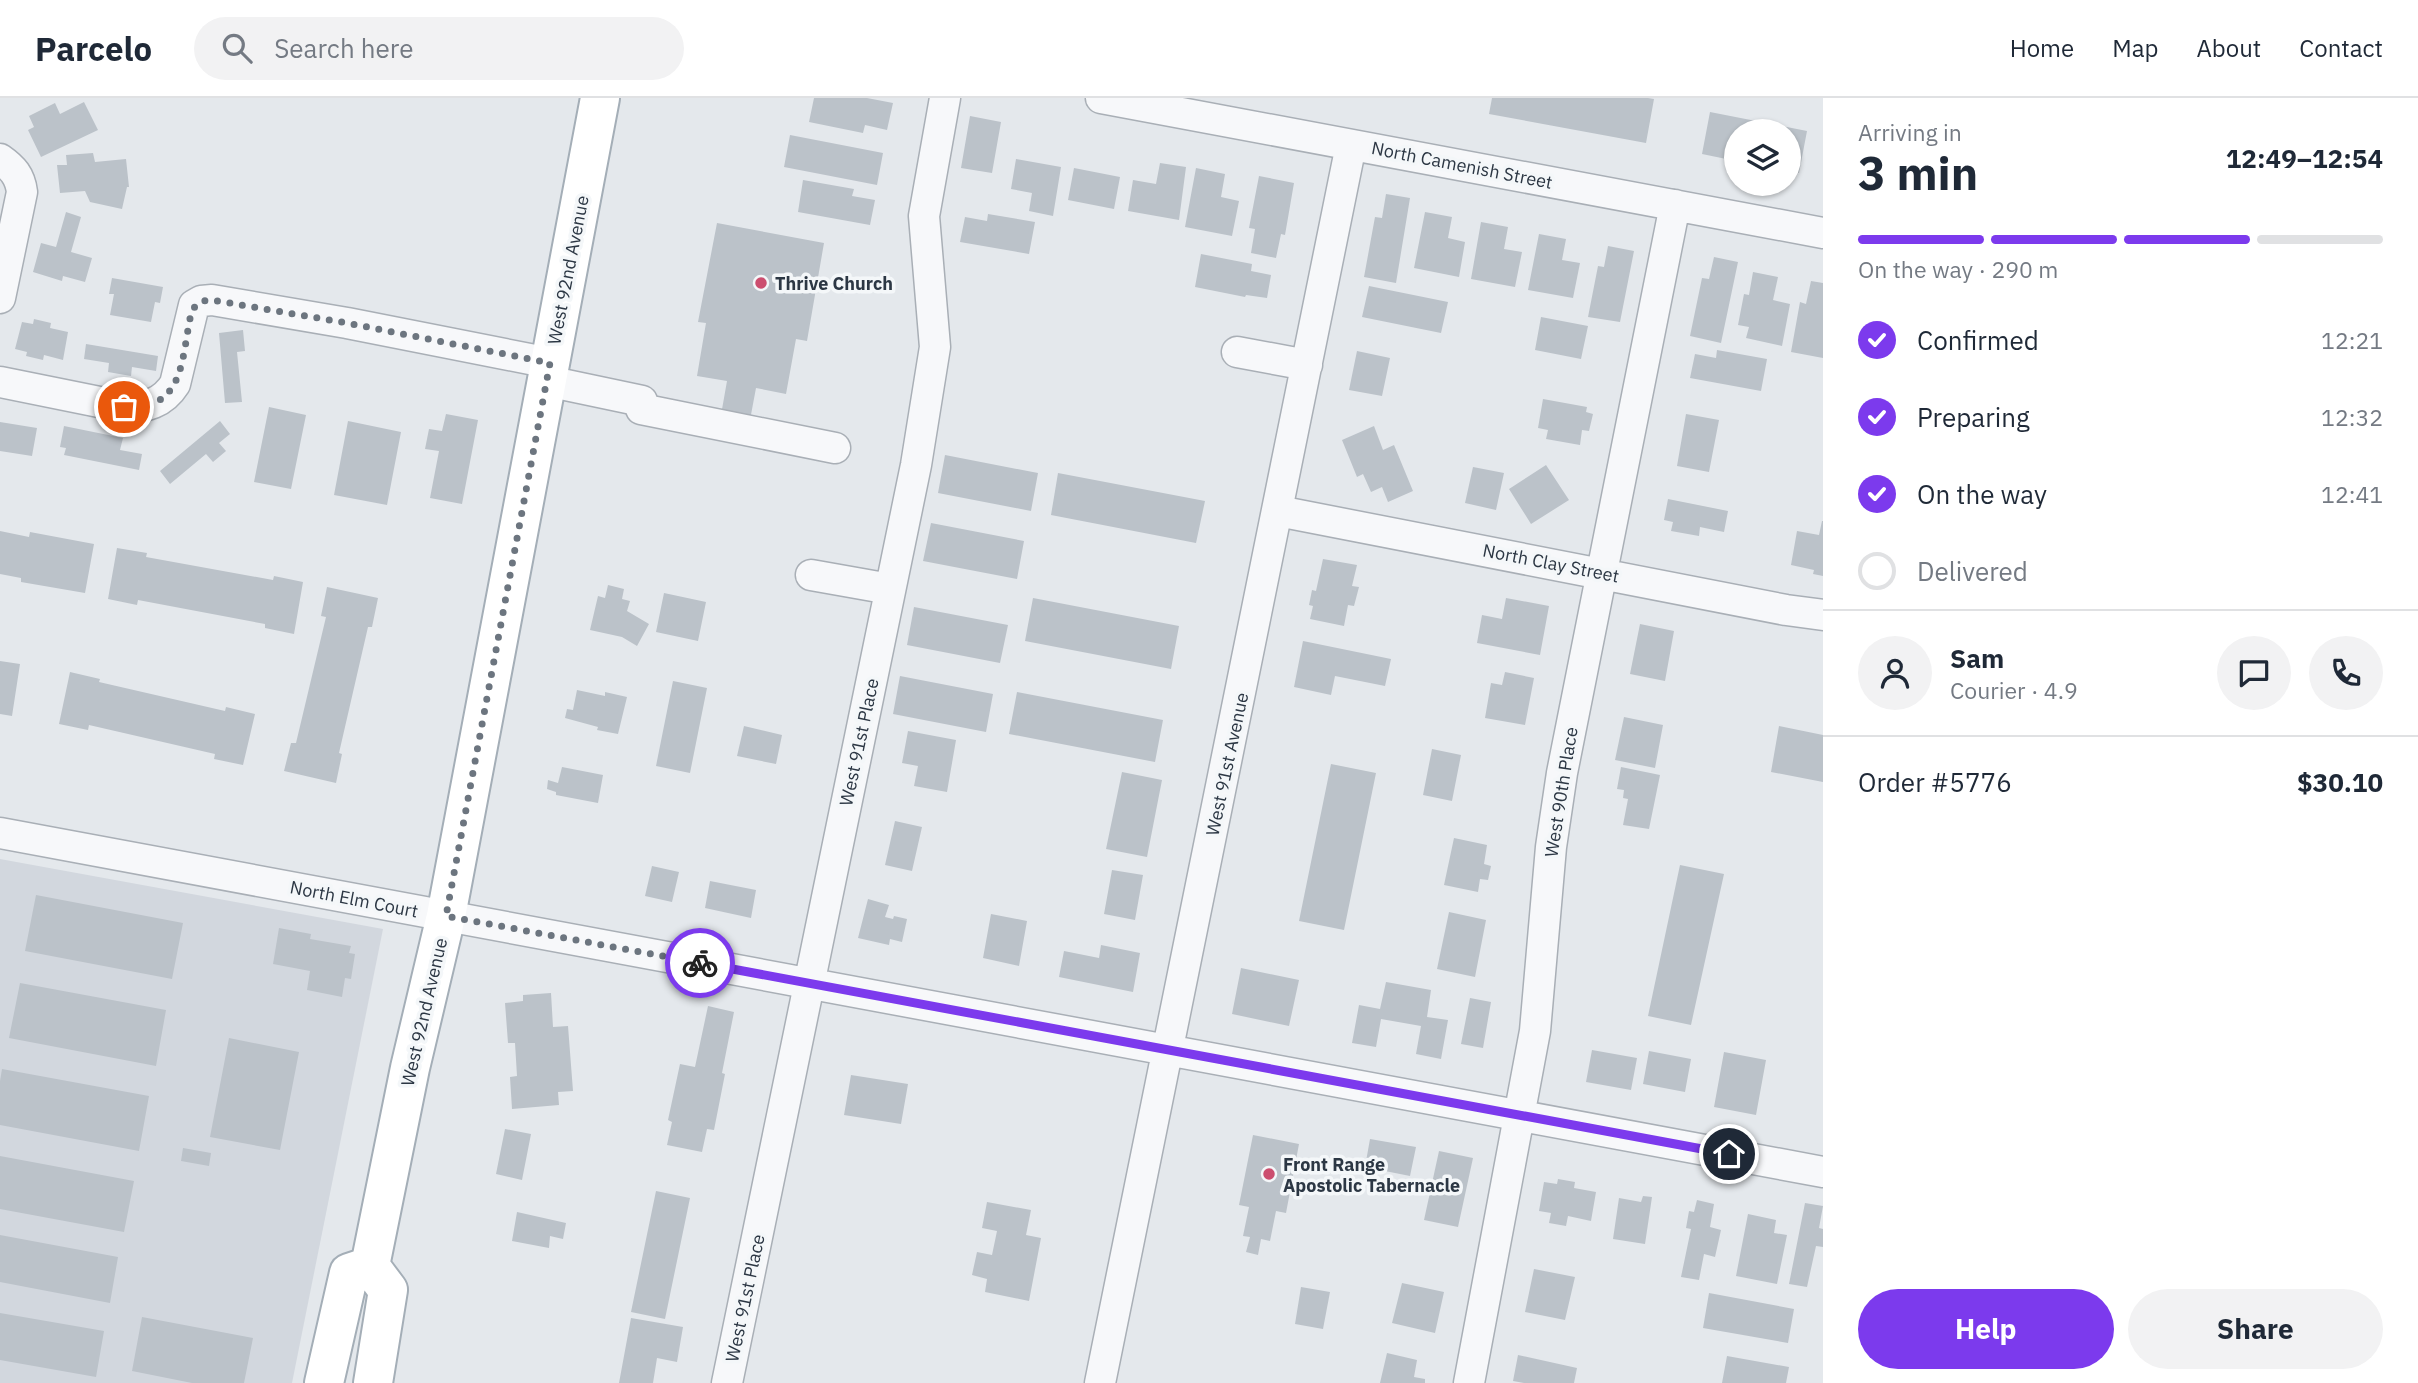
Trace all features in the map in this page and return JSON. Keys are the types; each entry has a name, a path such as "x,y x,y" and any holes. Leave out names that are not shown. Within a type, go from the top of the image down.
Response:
{"main road":[{"name":"West 92nd Avenue","path":"370,1266 410,1068 446,916 600,98"},
{"path":"324,1383 349,1273 370,1266 388,1290 373,1383"}],"street":[{"name":"West 91st Place","path":"727,1383 911,488 935,346 924,216 945,98"},
{"name":"North Camenish Street","path":"1101,98 1823,233"},
{"name":"West 91st Avenue","path":"1100,1383 1351,145"},
{"path":"0,159 12,167 20,180 22,192 0,298"},
{"name":"West 90th Place","path":"1469,1383 1535,1031 1551,847 1562,774 1675,205"},
{"path":"0,382 124,407 138,408 153,404 168,395 175,384 194,305 212,300 347,323 548,372 641,405 835,448"},
{"path":"1237,352 1307,365"},
{"name":"North Clay Street","path":"1278,511 1823,615"},
{"path":"811,575 890,589"},
{"name":"North Elm Court","path":"0,833 1823,1172"}],"shaded area":[{"path":"0,859 383,929 292,1383 0,1383"}],"building":[{"path":"814,98 867,98 893,103 887,130 865,125 863,133 809,122"},
{"path":"1492,98 1654,99 1646,143 1489,114"},
{"path":"84,102 98,130 41,157 28,130 34,127 29,116 55,103 60,114"},
{"path":"1710,112 1746,119 1724,119 1724,159 1702,154"},
{"path":"970,116 1001,122 992,173 961,168"},
{"path":"1801,130 1807,131 1801,162"},
{"path":"790,135 883,153 877,185 784,167"},
{"path":"93,153 95,162 126,159 129,187 122,209 90,202 85,191 60,193 57,165 67,165 66,155"},
{"path":"1016,159 1061,167 1053,216 1029,211 1032,193 1011,189"},
{"path":"1160,163 1186,167 1179,220 1128,211 1133,180 1156,184"},
{"path":"1074,168 1120,177 1114,209 1068,200"},
{"path":"1196,168 1225,174 1221,197 1239,201 1232,236 1185,227"},
{"path":"1259,176 1294,183 1285,235 1281,234 1276,258 1251,253 1255,229 1249,228"},
{"path":"803,180 854,189 852,196 875,200 870,225 798,212"},
{"path":"1386,194 1410,198 1396,283 1364,277 1375,217 1382,218"},
{"path":"66,212 81,217 71,252 92,258 85,282 63,276 62,281 33,272 41,243 56,247"},
{"path":"1425,212 1452,217 1448,238 1465,242 1459,277 1414,268"},
{"path":"988,214 1035,222 1029,254 960,242 965,217 987,221"},
{"path":"1481,222 1508,227 1504,249 1522,252 1515,287 1471,279"},
{"name":"Thrive Church","path":"717,223 824,243 807,341 796,339 786,394 756,388 750,420 721,415 727,381 697,376 706,323 698,322"},
{"path":"1539,234 1566,239 1562,260 1580,263 1573,298 1528,290"},
{"path":"1608,246 1634,251 1620,322 1588,317 1598,266 1604,267"},
{"path":"1201,254 1252,264 1251,271 1271,275 1267,298 1245,297 1195,287"},
{"path":"1714,257 1738,262 1721,343 1690,336 1702,278 1709,279"},
{"path":"1753,272 1778,277 1773,300 1790,304 1782,346 1746,338 1749,327 1738,325 1744,294 1749,295"},
{"path":"112,278 163,287 160,303 155,302 151,322 110,315 114,294 109,294"},
{"path":"1811,281 1823,283 1823,358 1791,352 1800,302 1806,304"},
{"path":"1369,286 1448,302 1441,333 1362,317"},
{"path":"1541,317 1588,326 1581,359 1535,350"},
{"path":"34,319 51,323 50,328 68,332 63,360 44,355 43,360 26,356 27,352 15,349 22,322 33,324"},
{"path":"243,330 245,351 237,352 242,402 225,403 219,333"},
{"path":"86,344 158,356 156,371 132,367 131,376 108,372 109,363 84,359"},
{"path":"1717,350 1767,359 1761,391 1690,378 1695,354 1716,358"},
{"path":"1357,351 1390,358 1382,396 1349,390"},
{"path":"1543,399 1587,407 1586,412 1593,414 1589,431 1582,430 1580,445 1546,439 1548,430 1538,428"},
{"path":"269,407 306,415 291,489 254,482"},
{"path":"446,414 478,420 462,504 430,498 439,451 425,449 429,429 442,431"},
{"path":"1686,414 1719,420 1709,472 1677,466"},
{"path":"220,421 230,434 219,443 226,451 213,462 206,454 170,484 160,471"},
{"path":"348,421 401,432 387,505 334,495"},
{"path":"0,422 37,428 32,456 0,451"},
{"path":"64,426 123,438 120,450 142,454 139,470 64,455 66,448 60,447"},
{"path":"1374,426 1383,450 1394,445 1413,491 1388,502 1382,487 1371,492 1363,474 1357,477 1342,440"},
{"path":"945,455 1038,473 1031,511 938,493"},
{"path":"1546,465 1569,500 1531,524 1509,489"},
{"path":"1473,467 1504,473 1496,510 1465,503"},
{"path":"1058,473 1205,501 1196,543 1051,515"},
{"path":"1668,499 1728,511 1724,532 1700,527 1699,536 1671,531 1673,522 1664,520"},
{"path":"1822,521 1823,576 1813,574 1814,570 1791,565 1797,531 1819,535"},
{"path":"931,523 1024,541 1017,579 923,561"},
{"path":"0,531 29,537 30,532 94,544 85,593 21,582 21,578 0,574"},
{"path":"117,548 147,553 146,557 273,580 274,576 303,582 294,634 265,628 265,624 138,600 137,605 108,599"},
{"path":"1323,559 1357,565 1352,586 1359,587 1354,606 1348,605 1344,626 1310,619 1312,590 1316,591"},
{"path":"608,585 624,589 622,599 630,601 627,611 649,624 637,646 622,637 590,630 598,596 605,598"},
{"path":"327,587 378,598 372,627 368,627 339,753 342,754 336,783 284,771 291,743 296,743 326,617 321,616"},
{"path":"664,593 706,602 698,641 656,632"},
{"path":"1033,598 1179,626 1171,669 1025,641"},
{"path":"1506,598 1549,606 1540,655 1477,643 1482,615 1502,619"},
{"path":"914,607 1008,625 1000,663 907,645"},
{"path":"1640,624 1674,631 1665,681 1630,674"},
{"path":"1303,641 1391,659 1385,686 1335,676 1331,695 1294,687"},
{"path":"0,661 20,664 12,716 0,714"},
{"path":"70,672 100,679 99,682 225,711 226,707 255,714 243,765 214,759 215,754 89,725 88,730 59,724"},
{"path":"1505,672 1534,678 1525,725 1485,718 1491,683 1502,685"},
{"path":"900,676 993,694 986,732 893,714"},
{"path":"673,681 707,688 690,773 656,766"},
{"path":"577,690 627,697 618,734 597,730 598,727 565,718 567,709 573,710"},
{"path":"1017,692 1163,720 1155,762 1009,734"},
{"path":"1624,717 1663,725 1655,768 1615,760"},
{"path":"744,726 782,735 776,764 737,756"},
{"path":"1779,726 1823,735 1823,782 1771,772"},
{"path":"908,731 956,740 947,792 914,786 918,766 902,763"},
{"path":"1432,749 1461,755 1452,801 1423,795"},
{"path":"1331,764 1376,773 1344,930 1299,921"},
{"path":"562,767 603,775 598,803 556,795 556,792 547,789 548,780 558,783"},
{"path":"1621,767 1660,775 1649,829 1623,825 1628,799 1623,798 1624,790 1617,789"},
{"path":"1122,772 1162,780 1147,857 1106,849"},
{"path":"895,821 922,827 912,871 885,865"},
{"path":"1454,838 1487,845 1484,864 1491,866 1488,880 1480,879 1478,892 1444,885"},
{"path":"1680,865 1724,874 1691,1025 1648,1016"},
{"path":"652,866 679,872 672,902 645,896"},
{"path":"1112,870 1143,875 1135,920 1104,914"},
{"path":"710,881 756,890 751,918 705,908"},
{"path":"36,895 183,923 172,979 25,951"},
{"path":"868,899 889,905 885,917 907,919 902,942 890,939 889,945 858,938"},
{"path":"1449,912 1486,920 1475,977 1437,969"},
{"path":"991,914 1027,921 1019,966 983,958"},
{"path":"279,928 311,934 310,939 351,946 349,953 355,954 351,979 345,978 342,997 307,990 310,971 273,964"},
{"path":"1101,945 1140,953 1133,992 1059,977 1064,951 1099,958"},
{"path":"1241,968 1299,980 1289,1026 1232,1014"},
{"path":"1386,982 1431,990 1427,1017 1448,1020 1441,1059 1416,1054 1421,1026 1381,1019 1376,1047 1352,1043 1359,1005 1380,1009"},
{"path":"20,983 166,1010 156,1066 9,1038"},
{"path":"551,993 553,1027 568,1026 573,1091 558,1092 559,1105 512,1109 510,1077 517,1076 515,1043 508,1043 505,1003 523,1001 523,995"},
{"path":"1470,998 1491,1002 1483,1048 1461,1044"},
{"path":"708,1006 734,1012 714,1130 707,1129 702,1152 667,1145 672,1122 668,1120 680,1064 695,1067"},
{"path":"229,1038 299,1052 280,1150 210,1137"},
{"path":"1592,1050 1637,1058 1631,1090 1586,1082"},
{"path":"1649,1051 1691,1059 1685,1092 1643,1084"},
{"path":"1724,1052 1766,1060 1756,1115 1714,1107"},
{"path":"2,1069 149,1096 139,1151 0,1125"},
{"path":"851,1075 908,1084 901,1124 844,1115"},
{"path":"505,1129 531,1134 522,1180 496,1174"},
{"name":"Front Range Apostolic Tabernacle","path":"1253,1135 1299,1144 1286,1213 1276,1211 1270,1241 1261,1239 1258,1255 1246,1252 1250,1237 1243,1236 1249,1207 1239,1205"},
{"path":"1370,1139 1416,1147 1410,1176 1365,1167"},
{"path":"183,1148 211,1153 209,1166 181,1161"},
{"path":"1439,1151 1473,1158 1458,1227 1424,1220"},
{"path":"0,1156 134,1181 124,1232 0,1209"},
{"path":"1558,1179 1575,1182 1574,1188 1596,1192 1591,1221 1568,1216 1566,1226 1549,1223 1551,1213 1539,1211 1544,1182 1557,1184"},
{"path":"656,1191 690,1198 665,1319 631,1312"},
{"path":"1643,1196 1652,1197 1645,1244 1613,1239 1619,1198 1641,1202"},
{"path":"1697,1200 1714,1204 1710,1227 1721,1230 1715,1257 1704,1254 1699,1280 1681,1277 1691,1229 1686,1228 1689,1211 1694,1212"},
{"path":"987,1202 1031,1210 1026,1235 1041,1238 1029,1301 985,1292 987,1279 972,1275 977,1252 992,1255 997,1231 982,1228"},
{"path":"1805,1203 1823,1206 1819,1228 1823,1229 1823,1247 1816,1246 1807,1287 1789,1284"},
{"path":"517,1212 566,1223 563,1239 550,1236 549,1248 512,1241"},
{"path":"1748,1214 1776,1220 1774,1233 1787,1235 1777,1284 1736,1276"},
{"path":"0,1235 118,1257 110,1303 0,1282"},
{"path":"1534,1269 1575,1277 1565,1320 1525,1312"},
{"path":"1402,1283 1444,1292 1435,1333 1392,1323"},
{"path":"1301,1287 1330,1292 1323,1329 1295,1324"},
{"path":"1709,1293 1794,1309 1788,1343 1703,1328"},
{"path":"0,1313 104,1331 96,1377 0,1360"},
{"path":"142,1317 253,1338 244,1383 192,1383 132,1371"},
{"path":"631,1318 683,1327 677,1362 657,1358 653,1383 619,1383"},
{"path":"1387,1353 1417,1360 1414,1377 1425,1379 1425,1383 1380,1383"},
{"path":"1518,1355 1577,1368 1574,1383 1513,1381"},
{"path":"1727,1356 1789,1367 1786,1383 1722,1383"}],"way so far":[{"path":"124,407 138,408 153,404 168,395 175,384 194,305 201,301 212,300 347,323 550,363 446,916 700,963"}],"place":[{"name":"Thrive Church","path":"761,283"},
{"name":"Front Range Apostolic Tabernacle","path":"1269,1174"}],"route":[{"path":"700,963 1729,1154"}]}
